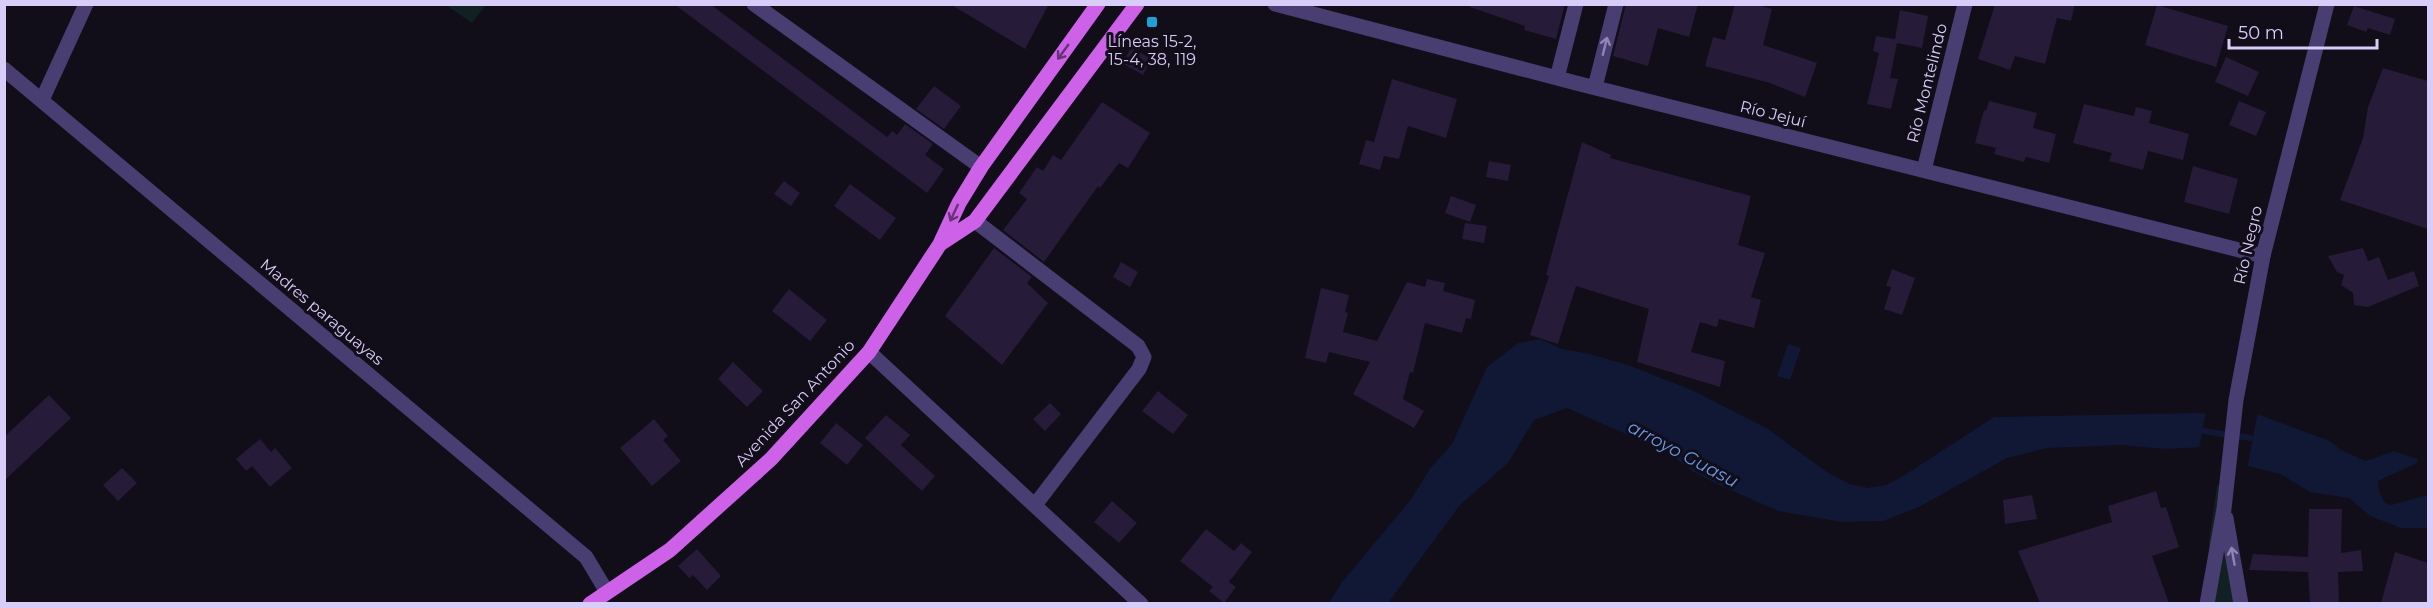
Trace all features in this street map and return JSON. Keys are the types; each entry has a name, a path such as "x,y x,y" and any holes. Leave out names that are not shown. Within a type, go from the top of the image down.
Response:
{"main road":[{"name":"Avenida San Antonio","path":"590,603 670,550 771,459 869,352 940,244 959,203 981,167 1098,4"},
{"name":"Avenida San Antonio","path":"940,244 975,221 1137,4"}],"street":[{"path":"42,100 86,4"},
{"path":"754,4 981,167"},
{"name":"Río Jejuí","path":"1275,4 1557,78 2263,256"},
{"path":"1557,78 1576,4"},
{"path":"1595,87 1616,4"},
{"name":"Río Montelindo","path":"1924,170 1965,4"},
{"name":"Río Negro","path":"2225,503 2236,400 2263,256 2327,4"},
{"name":"Madres paraguayas","path":"4,69 586,557 607,592"},
{"path":"975,221 1138,346 1144,357 1139,369 1035,505"},
{"path":"869,352 1141,603"},
{"path":"2207,603 2225,503"},
{"path":"2225,503 2241,603"}],"shaded area":[{"path":"446,5 486,5 472,23"},
{"path":"2222,482 2227,486 2235,541 2236,603 2209,604 2209,540 2217,486"}],"water":[{"path":"1540,339 1562,349 1628,365 1694,391 1768,429 1827,472 1850,484 1867,488 1886,485 1903,476 1994,417 2212,414 2206,447 2164,449 2122,445 2047,448 2007,458 1919,507 1883,521 1842,522 1778,511 1694,472 1666,452 1567,408 1534,420 1508,463 1460,505 1388,603 1328,604 1343,581 1412,498 1429,470 1452,444 1487,367 1518,343"},
{"path":"1788,344 1801,348 1790,380 1777,376"},
{"path":"2249,411 2330,441 2341,450 2366,461 2394,451 2417,459 2417,463 2378,481 2379,491 2385,503 2391,505 2428,495 2428,528 2401,528 2370,516 2349,498 2310,492 2280,474 2248,466 2241,448"}],"pier":[{"path":"2246,409 2258,411 2247,469 2238,447"},
{"path":"2206,411 2214,412 2215,415 2209,448 2199,450"}],"building":[{"path":"674,4 710,4 887,137 892,131 897,135 905,124 933,144 925,155 944,169 927,193"},
{"path":"950,4 1049,4 1025,49"},
{"path":"1470,4 1565,4 1556,39 1524,30 1525,26 1470,7"},
{"path":"1626,4 1698,4 1689,37 1658,28 1648,66 1613,56"},
{"path":"1735,4 1754,4 1772,9 1763,45 1817,63 1805,97 1770,83 1705,66 1713,37 1725,40"},
{"path":"1995,4 2075,4 2071,21 2057,18 2045,64 2015,56 2010,70 1978,59"},
{"path":"2157,5 2228,26 2216,67 2145,45"},
{"path":"2354,6 2395,19 2390,35 2368,28 2366,32 2347,25"},
{"path":"1900,10 1928,16 1922,48 1897,43 1890,78 1898,79 1891,109 1867,104 1879,53 1873,51 1876,36 1895,39"},
{"path":"1131,48 1152,59 1143,75 1122,63"},
{"path":"2226,57 2259,72 2248,96 2215,82"},
{"path":"2383,68 2428,81 2428,229 2340,200 2363,138 2368,107"},
{"path":"1392,79 1457,99 1446,138 1408,126 1399,159 1384,156 1380,170 1359,164 1366,140 1374,142"},
{"path":"934,86 961,106 944,129 916,109"},
{"path":"1989,101 2037,113 2033,128 2056,134 2049,163 2026,157 2024,162 1994,154 1996,148 1975,143 1984,110 1986,111"},
{"path":"2239,101 2266,112 2256,136 2229,125"},
{"path":"1102,102 1150,133 1128,168 1119,163 1100,188 1098,186 1044,262 1003,230 1027,199 1019,193 1037,167 1043,171 1053,155 1061,160"},
{"path":"2084,104 2134,116 2136,107 2152,111 2149,123 2189,134 2183,160 2148,151 2143,170 2109,161 2112,153 2073,143"},
{"path":"1582,142 1611,155 1610,158 1751,196 1738,245 1765,253 1751,297 1761,300 1754,328 1719,319 1717,327 1700,322 1691,352 1725,361 1720,387 1637,362 1649,309 1576,286 1558,344 1530,335 1549,276 1546,275"},
{"path":"1489,161 1511,165 1508,181 1486,177"},
{"path":"2193,166 2238,179 2229,214 2184,202"},
{"path":"784,181 800,193 791,206 774,194"},
{"path":"850,184 896,218 880,240 834,206"},
{"path":"1451,196 1476,205 1470,222 1445,213"},
{"path":"1465,223 1487,226 1484,243 1462,239"},
{"path":"994,248 1032,277 1027,283 1048,303 1002,365 945,316"},
{"path":"2363,248 2368,261 2379,257 2388,280 2414,271 2419,286 2368,307 2354,305 2353,293 2341,285 2344,275 2337,272 2328,256"},
{"path":"1121,262 1138,272 1130,287 1113,277"},
{"path":"1892,269 1915,278 1902,315 1884,309 1891,287 1886,286"},
{"path":"1427,279 1445,283 1443,291 1475,300 1471,319 1466,318 1462,333 1425,323 1413,373 1410,372 1403,399 1424,411 1414,428 1353,394 1370,362 1329,352 1326,363 1305,358 1321,288 1349,295 1345,312 1348,313 1343,332 1377,341 1407,282 1425,287"},
{"path":"789,289 827,320 810,341 772,311"},
{"path":"733,362 763,391 747,407 718,379"},
{"path":"1158,391 1188,415 1173,434 1142,411"},
{"path":"49,395 71,418 4,481 4,437"},
{"path":"1050,403 1061,414 1045,431 1033,419"},
{"path":"886,415 910,435 901,445 935,476 922,491 865,438"},
{"path":"654,419 668,436 663,440 681,461 652,486 620,448"},
{"path":"836,423 863,445 847,465 820,443"},
{"path":"260,439 271,452 275,448 292,468 270,487 252,466 246,471 236,459"},
{"path":"122,468 137,483 118,501 103,485"},
{"path":"2156,491 2161,508 2166,507 2179,547 2152,556 2169,603 2040,603 2018,551 2112,522 2108,506"},
{"path":"2032,495 2037,519 2005,524 2003,500"},
{"path":"1112,501 1137,523 1119,543 1094,522"},
{"path":"2309,509 2342,509 2341,553 2361,550 2363,571 2338,572 2339,603 2310,603 2308,572 2249,570 2253,554 2308,557"},
{"path":"1206,529 1234,551 1241,543 1252,552 1229,582 1236,587 1224,603 1209,591 1213,587 1180,561"},
{"path":"697,549 721,576 707,590 693,575 689,578 678,566"},
{"path":"2395,552 2428,563 2428,603 2381,603"}],"waterway":[{"name":"arroyo Guasu","path":"2203,431 2250,438"}],"place":[{"name":"Líneas 15-2, 15-4, 38, 119","path":"1152,22"}]}
